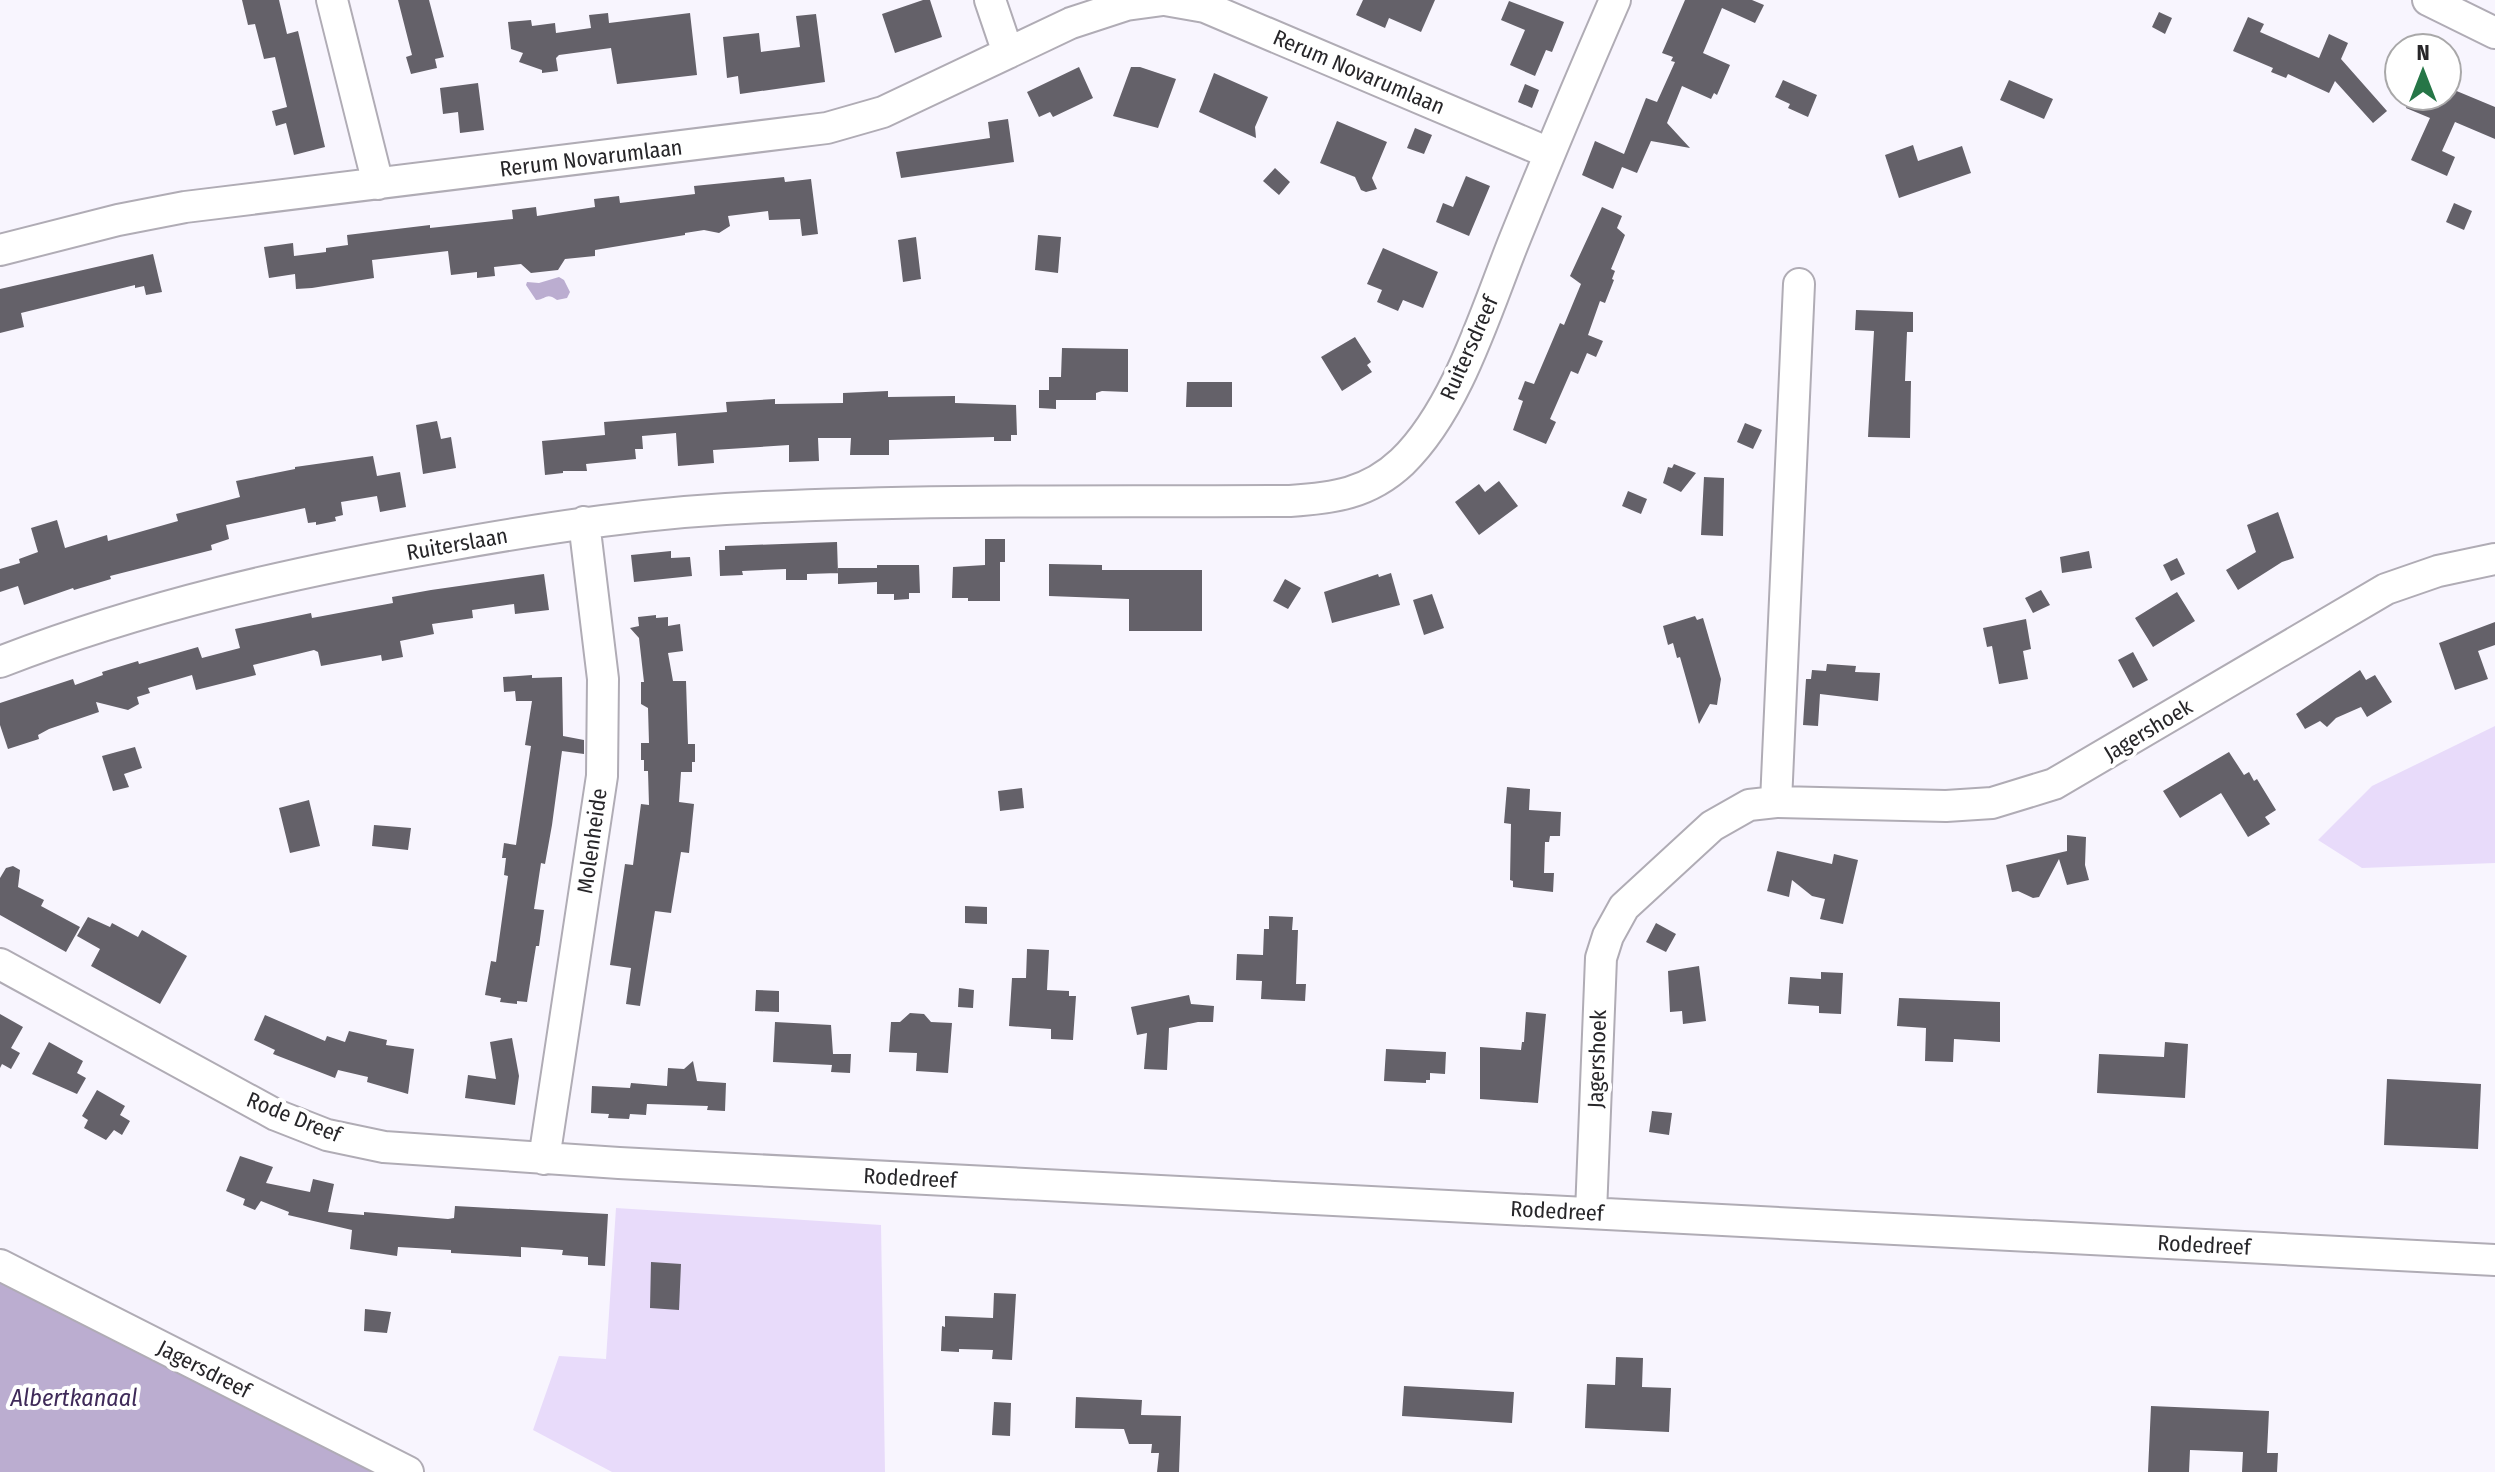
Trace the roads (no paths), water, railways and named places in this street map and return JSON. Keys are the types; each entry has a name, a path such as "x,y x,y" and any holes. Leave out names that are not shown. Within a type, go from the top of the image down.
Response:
{"street":[{"path":"332,0 378,184"},
{"path":"990,0 1008,53"},
{"name":"Rerum Novarumlaan","path":"0,250 118,220 185,207 827,128 883,112 1071,23 1126,5 1164,0 1205,7 1549,153"},
{"name":"Ruitersdreef","path":"928,503 1290,501 1337,497 1372,485 1402,462 1454,390 1549,153 1615,0"},
{"path":"2428,0 2495,33"},
{"path":"1776,802 1799,284"},
{"name":"Ruiterslaan","path":"0,662 67,636 205,595 366,560 584,522 762,507 928,503"},
{"name":"Molenheide","path":"544,1159 602,776 603,679 584,522"},
{"name":"Jagershoek","path":"1591,1213 1601,958 1608,936 1624,907 1712,826 1749,805 1776,802 1946,806 1992,803 2054,784 2386,589 2438,571 2495,559"},
{"name":"Rode Dreef","path":"0,964 276,1115 327,1135 384,1147 619,1163"},
{"name":"Rodedreef","path":"619,1163 2495,1260"},
{"name":"Jagersdreef","path":"0,1265 408,1472"}],"water":[{"path":"559,277 570,292 567,298 557,300 548,296 536,300 526,285 527,282 539,283"},
{"name":"Albertkanaal","path":"0,1278 384,1472 0,1472"}]}
